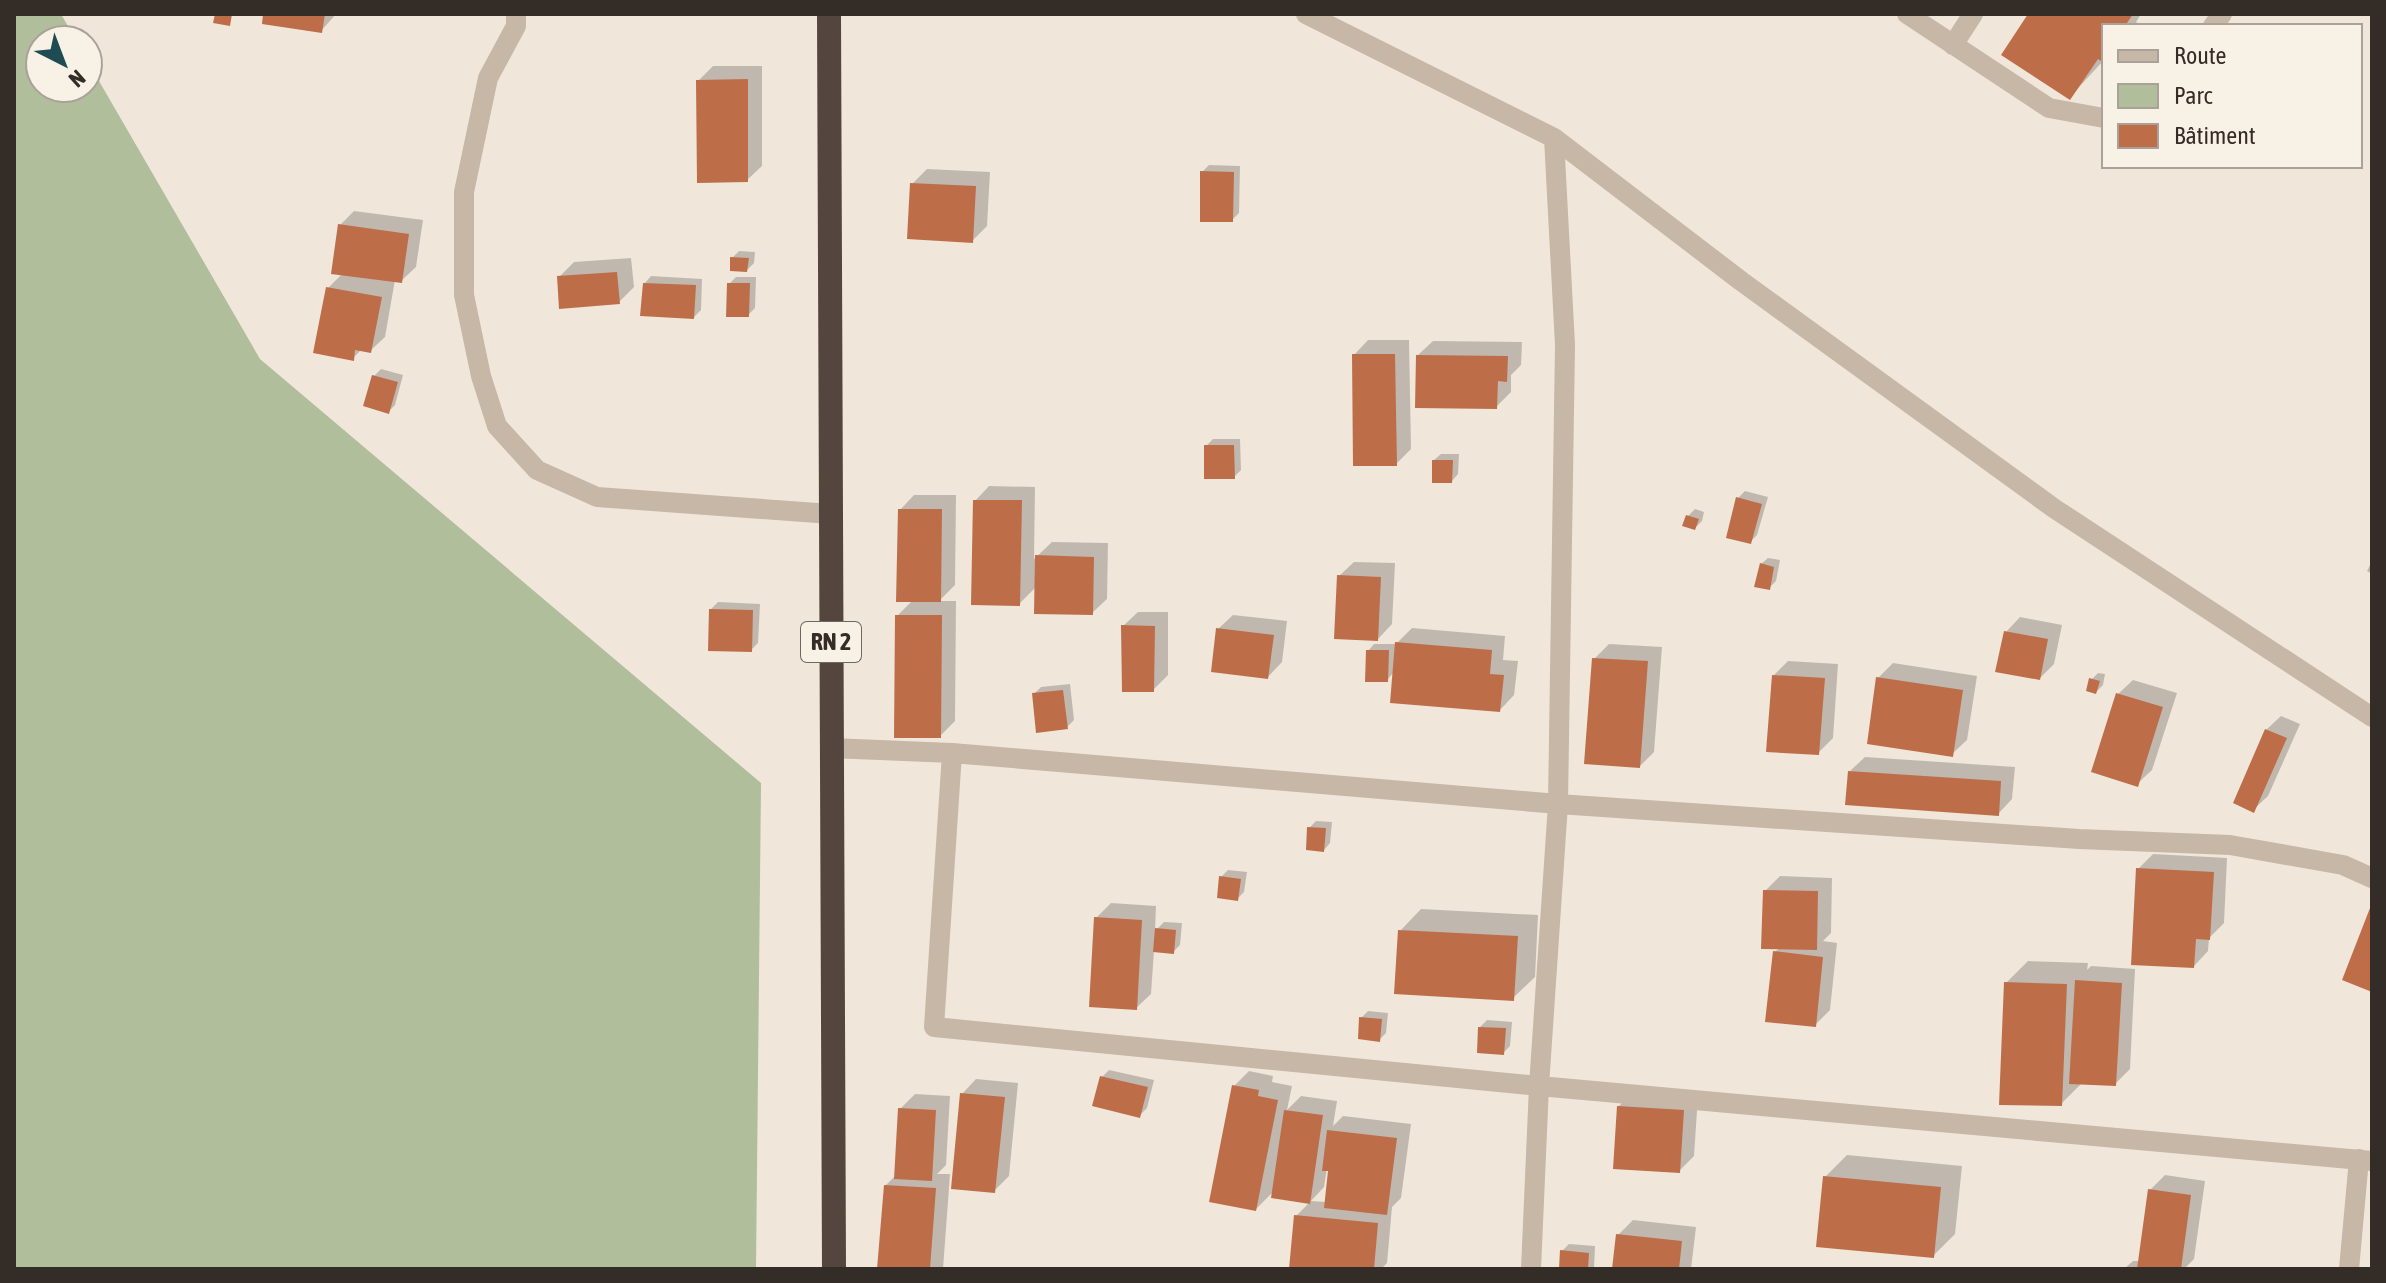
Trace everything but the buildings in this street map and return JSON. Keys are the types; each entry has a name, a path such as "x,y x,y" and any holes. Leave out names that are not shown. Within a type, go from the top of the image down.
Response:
{"highway":[{"name":"RN 2","path":"829,14 834,1269"}],"street":[{"path":"516,14 516,26 488,78 464,192 464,295 481,376 497,426 537,470 597,497 831,514"},
{"path":"1306,14 1554,138 1741,281 2055,509 2372,717"},
{"path":"1907,14 2049,108 2102,118"},
{"path":"1953,45 1973,14"},
{"path":"1531,1269 1539,1086 1558,804 1565,345 1554,138"},
{"path":"831,748 952,753 1558,804 2079,839 2230,845 2343,865 2372,878"},
{"path":"952,753 934,1027 1539,1086 2365,1160 2349,1269"}],"green space":[{"path":"14,14 61,14 67,24 24,24 24,104 104,104 104,90 260,359 761,783 756,1269 14,1269"}]}
